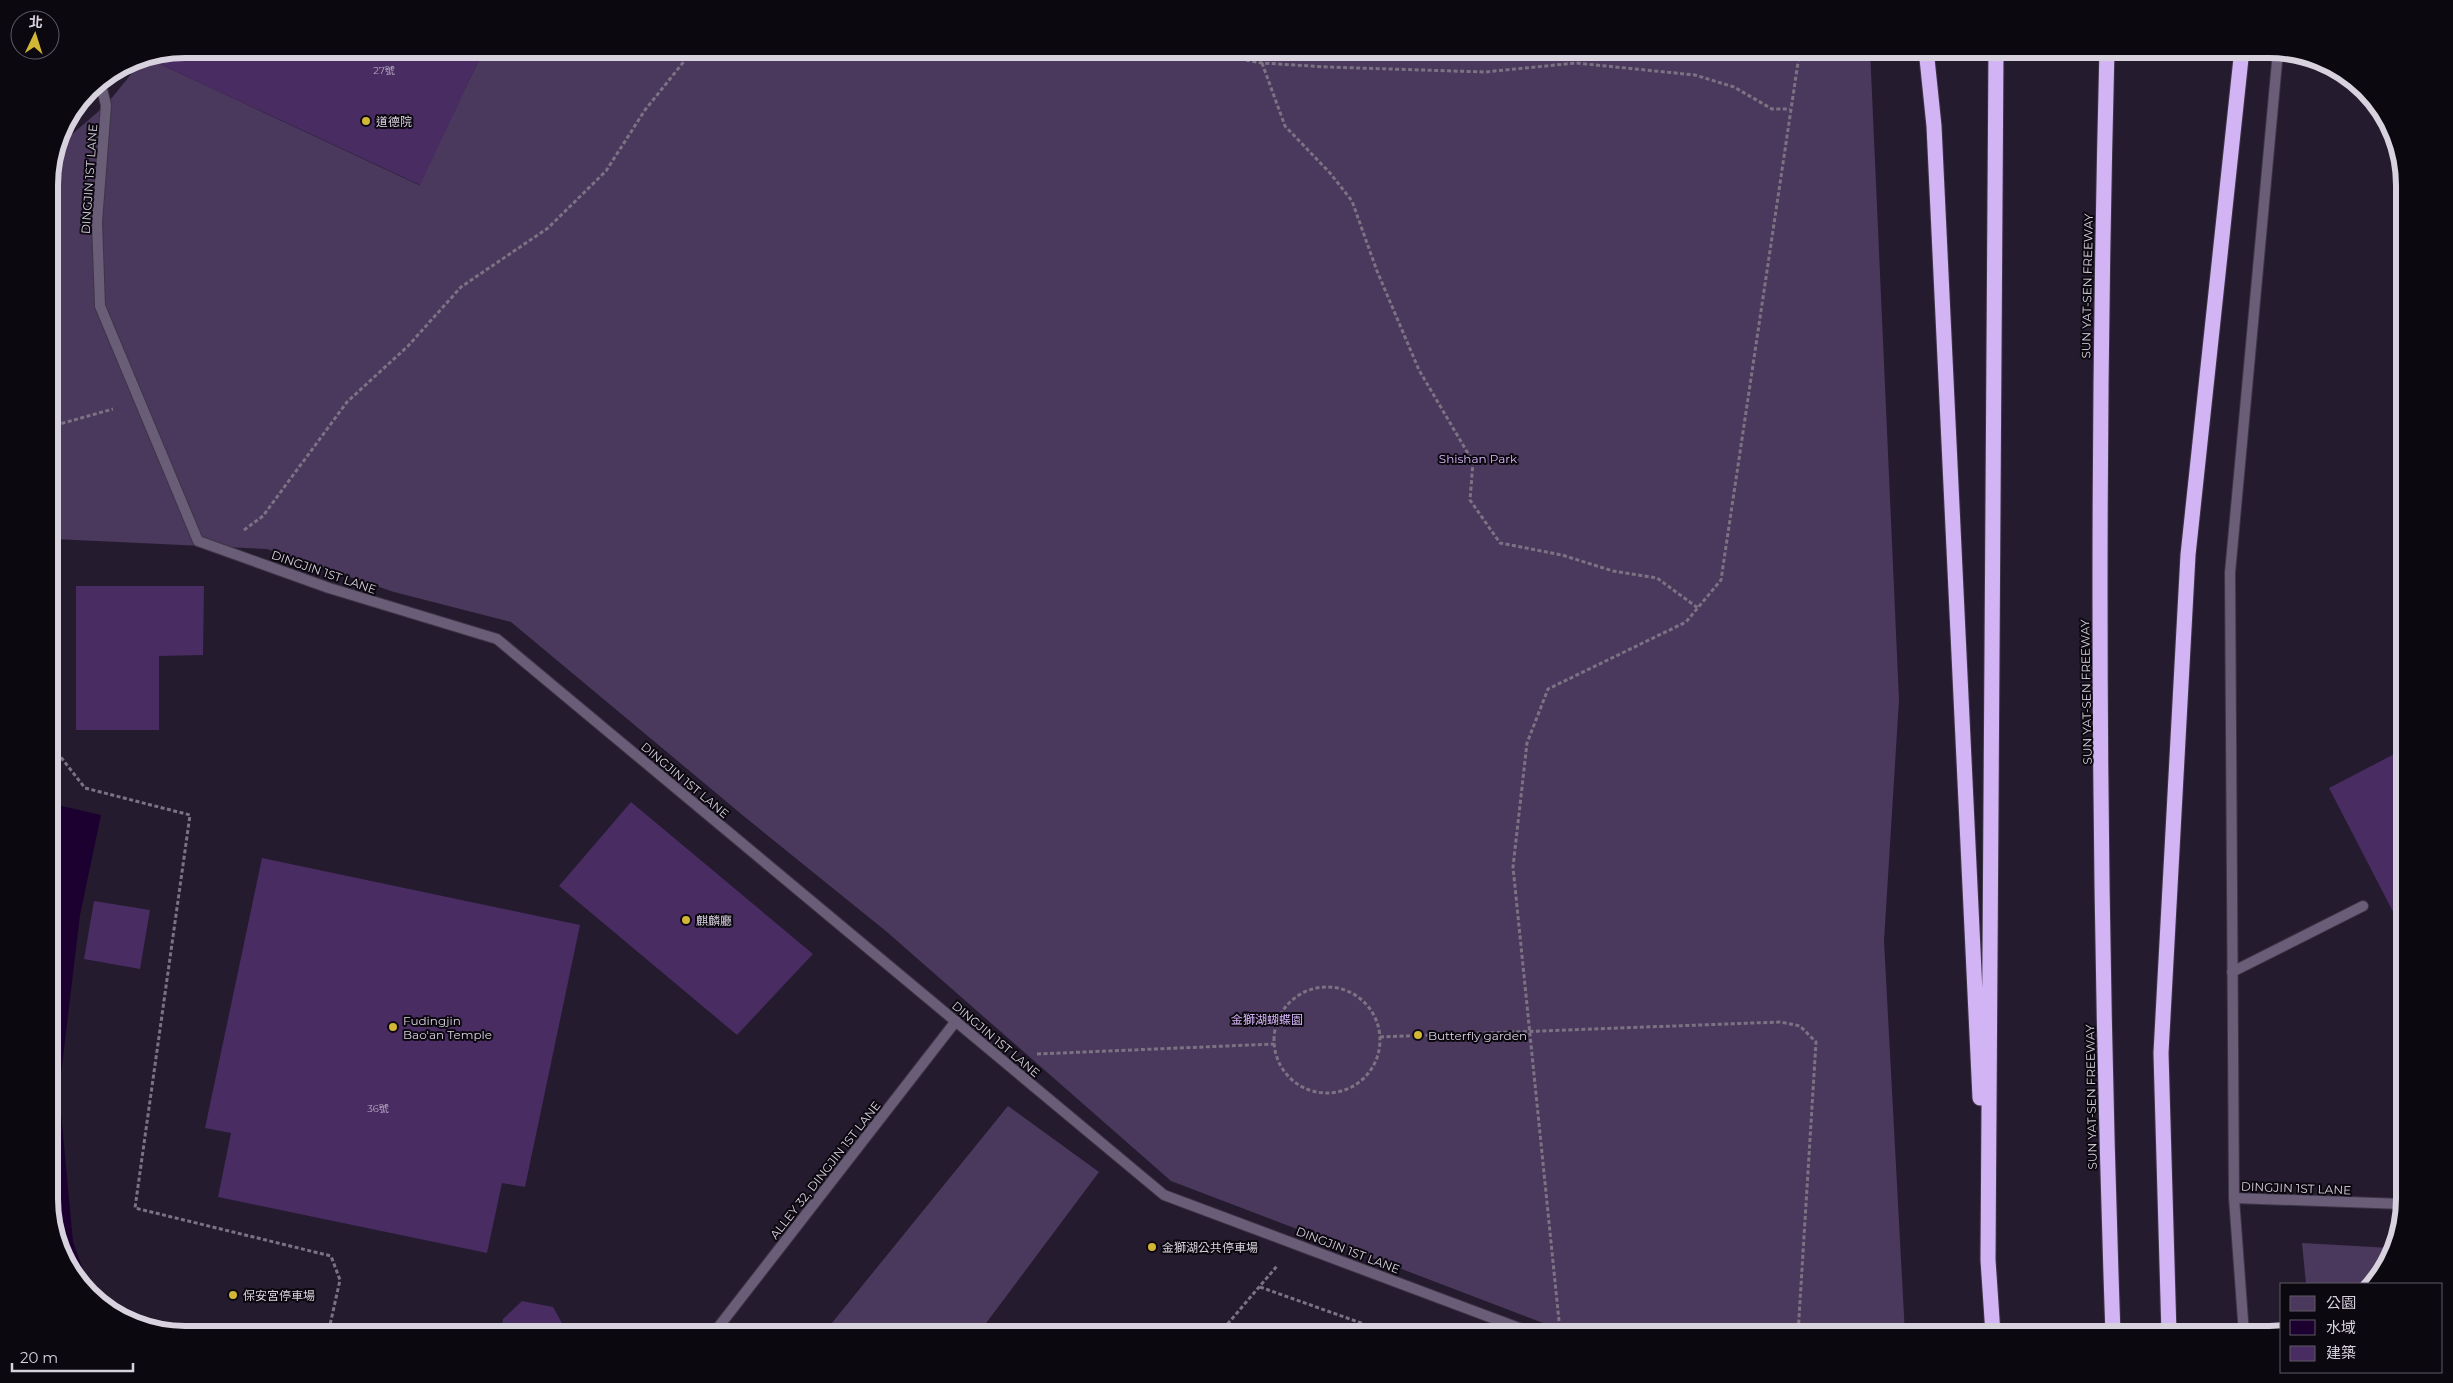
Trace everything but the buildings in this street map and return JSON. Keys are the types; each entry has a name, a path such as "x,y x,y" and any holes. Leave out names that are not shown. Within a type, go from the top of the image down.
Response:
{"highway":[{"path":"1927,57 1934,126 1956,638 1992,1326"},
{"path":"1988,1260 1996,57"},
{"name":"SUN YAT-SEN FREEWAY","path":"2107,57 2099,508 2105,1093 2113,1326"},
{"path":"2169,1326 2161,1053 2188,555 2241,57"}],"lane":[{"path":"2234,1198 2230,573 2277,58"},
{"name":"DINGJIN 1ST LANE","path":"102,88 106,105 97,222 100,306 198,541 329,588 497,639 1164,1195 1514,1326"},
{"path":"2232,972 2363,906"},
{"name":"ALLEY 32, DINGJIN 1ST LANE","path":"720,1326 956,1021"},
{"name":"DINGJIN 1ST LANE","path":"2243,1326 2234,1198 2395,1204"}],"path":[{"path":"1231,57 1262,63 1326,67 1485,72 1576,63 1695,75 1734,88 1772,109 1790,109"},
{"path":"1560,1324 1514,867 1526,743 1548,688 1686,622 1721,580 1799,57"},
{"path":"218,548 263,516 347,402 408,346 461,287 548,228 606,171 645,110 687,58"},
{"path":"1262,63 1285,126 1330,173 1352,202 1377,272 1419,370 1473,462 1470,500 1500,542 1562,555 1613,571 1657,578 1698,608"},
{"path":"58,425 138,401"},
{"path":"58,754 85,788 190,815 135,1208 331,1256 340,1280 330,1326"},
{"path":"1316,988 1346,990 1359,998 1369,1007 1376,1021 1380,1037 1378,1055 1370,1070 1358,1082 1344,1090 1327,1092 1312,1090 1291,1078 1278,1060 1274,1044 1278,1019 1287,1004 1301,994 1316,988"},
{"path":"1380,1037 1780,1022 1800,1026 1816,1042 1798,1326"},
{"path":"997,1056 1274,1044"},
{"path":"1226,1326 1294,1244"},
{"path":"1260,1286 1370,1326"}],"green space":[{"name":"Shishan Park","path":"1870,57 1899,700 1884,941 1905,1326 1551,1326 1171,1181 887,932 746,818 511,622 394,592 267,549 58,539 58,176 60,160 66,139 106,105 137,67 154,61 419,185 480,58"},
{"path":"1008,1106 1099,1172 984,1326 829,1326"},
{"path":"2302,1243 2386,1248 2379,1262 2363,1283 2306,1283"}],"water":[{"path":"58,805 101,815 80,915 59,1091 73,1242 86,1279 74,1262 67,1247 62,1232 58,1207"}],"place":[{"name":"道德院","path":"366,121"},
{"name":"麒麟廳","path":"686,920"},
{"name":"Fudingjin Bao'an Temple","path":"393,1027"},
{"name":"Butterfly garden","path":"1418,1035"},
{"name":"金獅湖公共停車場","path":"1152,1247"},
{"name":"保安宮停車場","path":"233,1295"}],"park label":[{"name":"金獅湖蝴蝶園","path":"1267,1019"}]}
